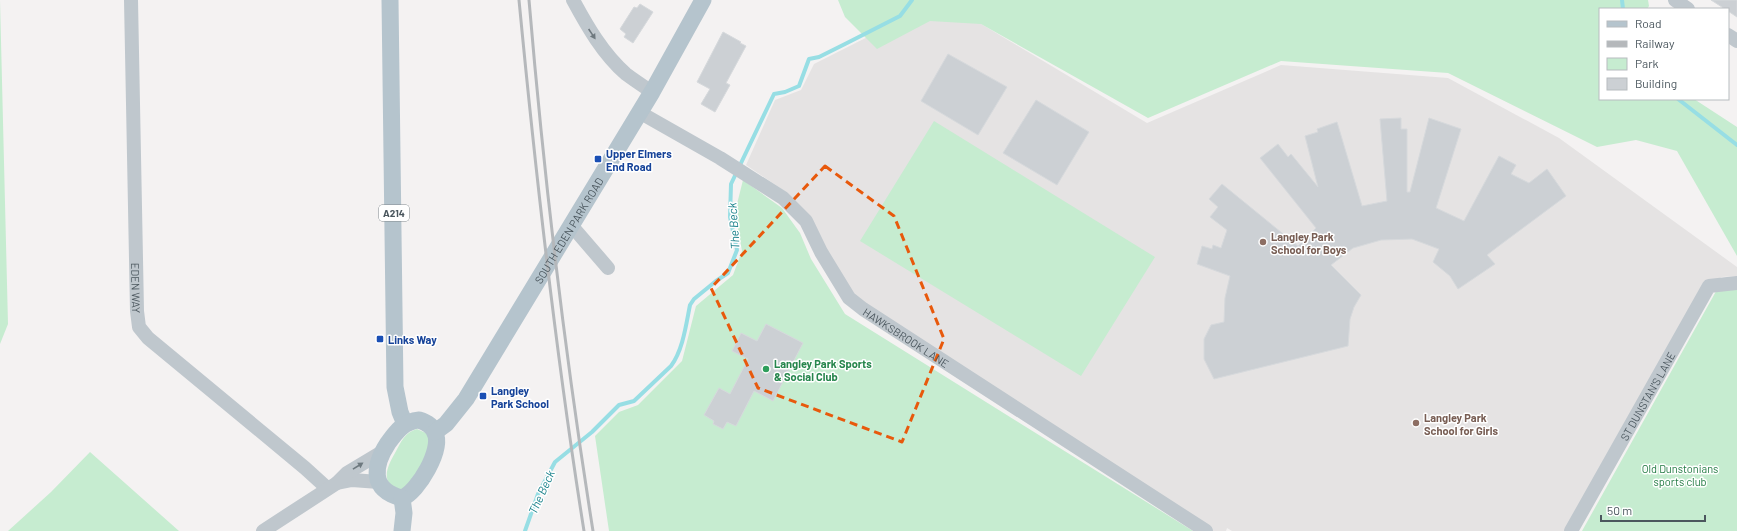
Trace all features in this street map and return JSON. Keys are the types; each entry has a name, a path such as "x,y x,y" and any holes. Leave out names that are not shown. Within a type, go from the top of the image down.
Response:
{"main road":[{"name":"A214","path":"390,0 395,387 400,412 405,424"},
{"name":"SOUTH EDEN PARK ROAD","path":"435,432 446,424 466,399 652,92 703,0"},
{"path":"418,420 430,425 435,432 437,445 422,479 409,495 402,498 388,492 379,482 376,474 377,464 382,452 394,435 405,424 418,420"},
{"path":"402,498 404,513 402,531"}],"street":[{"name":"EDEN WAY","path":"131,0 137,303 139,327 148,338 305,468 332,486"},
{"path":"572,0 591,32 616,64 626,74 652,92"},
{"path":"1674,0 1686,8"},
{"name":"HAWKSBROOK LANE","path":"639,112 720,158 783,198 806,221 821,252 849,298 862,309 1206,531"},
{"path":"571,225 608,268"},
{"name":"ST DUNSTAN'S LANE","path":"1571,531 1709,286 1737,283"},
{"path":"264,531 332,486 347,473 382,452"},
{"path":"332,486 352,480 379,482"}],"highlighted area":[{"path":"825,166 894,216 944,339 902,442 758,388 711,288"}],"shaded area":[{"name":"Langley Park School for Boys","path":"941,0 1147,123 1281,65 1448,78 1559,138 1737,267 1737,276 1721,277 1619,449 1568,531 1232,531 1227,528 1226,531 1200,531 866,307 853,294 786,192 746,165 775,100 801,90 814,64"}],"green space":[{"path":"0,0 8,324 0,344"},
{"path":"838,0 1648,0 1649,6 1648,8 1599,8 1599,100 1696,100 1737,127 1737,256 1677,151 1636,140 1597,147 1448,73 1281,61 1148,118 981,24 930,21 877,49 845,17"},
{"path":"934,121 1155,257 1081,376 860,241"},
{"path":"743,180 782,208 800,233 811,259 845,314 1193,531 609,531 595,436 619,412 638,405 682,361 696,306 733,275 742,251 735,212"},
{"name":"Old Dunstonians sports club","path":"1737,284 1737,531 1582,531 1719,286"},
{"path":"417,429 428,434 431,447 413,483 401,490 390,484 387,479 389,464 404,438 409,432"},
{"path":"90,452 179,531 8,531 51,492"}],"building":[{"path":"1711,0 1737,0 1737,17 1729,12 1729,8 1723,8"},
{"path":"640,4 653,12 633,43 624,37 626,34 620,29 634,7 637,8"},
{"path":"723,32 746,46 726,83 730,85 715,112 701,104 710,89 697,82"},
{"path":"948,54 1007,87 978,135 921,101"},
{"path":"1036,100 1089,132 1057,185 1003,153"},
{"path":"1401,118 1401,129 1407,129 1407,192 1410,192 1429,118 1461,129 1436,208 1464,221 1499,156 1516,165 1511,174 1529,183 1547,169 1566,196 1487,255 1495,264 1458,289 1450,276 1433,262 1439,249 1412,239 1381,240 1353,248 1331,265 1361,295 1354,307 1350,319 1348,346 1214,379 1204,359 1204,339 1211,325 1224,322 1225,298 1230,276 1197,264 1202,246 1212,249 1213,245 1221,248 1227,230 1210,217 1218,207 1209,199 1222,184 1298,246 1316,228 1260,158 1278,144 1288,157 1291,154 1318,187 1305,136 1318,132 1317,129 1337,122 1362,206 1387,201 1380,119"},
{"name":"Langley Park Sports & Social Club","path":"766,324 803,343 773,401 754,391 736,426 727,422 723,429 713,424 714,421 704,415 719,388 730,394 748,359 732,351 741,333 757,341"}],"waterway":[{"name":"The Beck","path":"525,531 538,494 555,462 592,432 619,405 634,401 671,366 681,345 690,305 694,299 728,273 737,250 730,217 731,184 774,94 785,92 799,86 809,59 819,57 900,16 912,0"},
{"path":"1622,0 1623,8"},
{"path":"1679,100 1737,145"}],"railway":[{"path":"519,0 547,266 564,399 584,531"},
{"path":"529,0 548,200 564,333 593,531"}],"place":[{"name":"Upper Elmers End Road","path":"598,159"},
{"name":"Langley Park School for Boys","path":"1263,242"},
{"name":"Links Way","path":"380,339"},
{"name":"Langley Park Sports & Social Club","path":"766,369"},
{"name":"Langley Park School","path":"483,396"},
{"name":"Langley Park School for Girls","path":"1416,423"}]}
